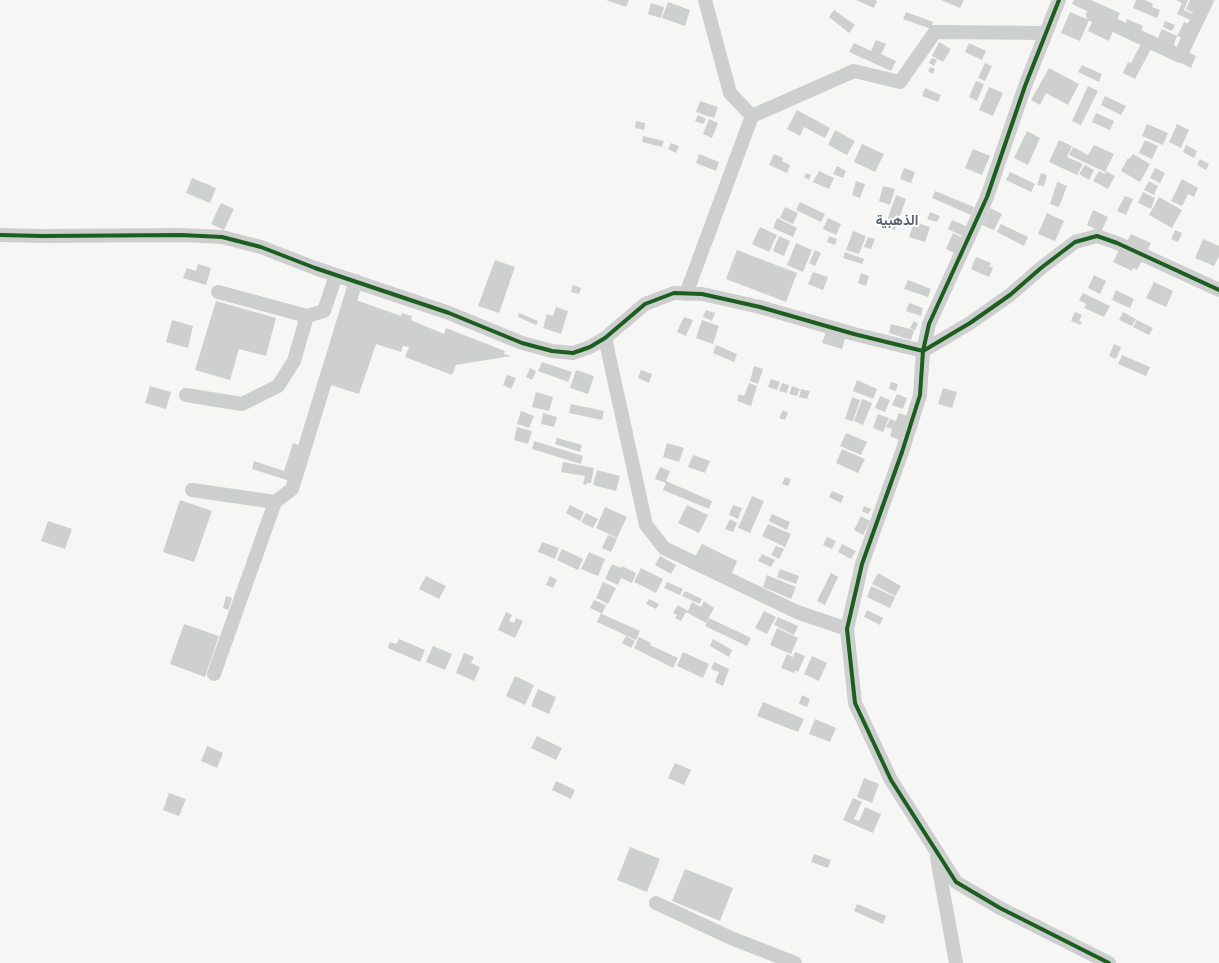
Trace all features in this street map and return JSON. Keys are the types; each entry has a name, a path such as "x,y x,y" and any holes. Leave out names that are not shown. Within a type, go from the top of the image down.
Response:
{"street":[{"path":"717,46 705,0 730,93 752,116"},
{"path":"1059,0 1025,86 987,197 929,324 923,351 920,395 902,452 862,564 847,629 855,703 891,780 956,882 1000,908 1109,963"},
{"path":"1093,15 1180,56 1207,0"},
{"path":"686,294 752,116 854,71 900,82 934,32 1046,33"},
{"path":"0,235 181,235 222,237 261,247 336,275 449,313 522,342 552,351 573,353 590,347 605,338 645,304 674,294 702,294 760,307 854,334 923,351 970,323 1010,295 1075,242 1097,236 1117,243 1219,290"},
{"path":"218,292 307,316 324,311 336,275"},
{"path":"214,674 275,502 292,489 356,281"},
{"path":"186,395 242,404 278,386 294,361 307,316"},
{"path":"605,338 646,525 664,548 796,612 847,629"},
{"path":"192,490 275,502"},
{"path":"936,852 956,963"},
{"path":"656,903 731,938 795,963"}],"building":[{"path":"606,0 629,0 626,7"},
{"path":"856,0 875,0 877,1 874,8"},
{"path":"941,0 964,0 960,8"},
{"path":"1074,0 1091,0 1120,13 1115,24 1072,4"},
{"path":"1136,0 1145,0 1153,4 1152,7 1160,10 1157,18 1133,8"},
{"path":"1176,0 1188,0 1184,10 1195,15 1193,21 1177,14 1182,3"},
{"path":"1190,0 1201,0 1195,14 1186,9"},
{"path":"668,2 690,10 685,26 662,18"},
{"path":"651,3 664,7 661,18 648,14"},
{"path":"834,10 855,25 849,33 829,17"},
{"path":"906,12 933,22 931,29 903,19"},
{"path":"1070,12 1089,20 1080,41 1061,33"},
{"path":"1127,19 1143,26 1140,34 1124,28"},
{"path":"1165,21 1175,25 1172,31 1163,27"},
{"path":"1092,22 1113,31 1109,41 1088,31"},
{"path":"1184,22 1191,25 1184,39 1177,36"},
{"path":"1162,29 1177,36 1173,47 1157,40"},
{"path":"876,40 886,44 881,54 896,61 891,71 849,52 854,43 871,51"},
{"path":"939,42 951,49 943,62 932,56"},
{"path":"969,43 986,51 982,60 965,52"},
{"path":"1141,44 1151,49 1135,79 1123,73 1128,62 1131,63"},
{"path":"1186,51 1196,56 1191,68 1181,63"},
{"path":"932,58 937,60 934,66 929,63"},
{"path":"985,63 992,66 985,81 978,78"},
{"path":"1082,65 1102,74 1099,82 1078,72"},
{"path":"930,67 935,69 933,74 928,71"},
{"path":"1049,68 1079,84 1068,105 1046,93 1040,105 1031,100"},
{"path":"976,81 984,84 977,101 969,97"},
{"path":"1088,86 1098,91 1081,125 1072,121"},
{"path":"989,87 1003,93 993,116 979,110"},
{"path":"925,88 941,95 938,102 922,96"},
{"path":"1105,96 1126,106 1121,115 1101,105"},
{"path":"700,101 718,107 714,118 696,112"},
{"path":"797,110 830,128 825,138 804,127 800,136 787,129"},
{"path":"1096,113 1114,121 1110,130 1092,122"},
{"path":"698,115 706,119 703,124 695,121"},
{"path":"709,119 718,123 712,138 703,134"},
{"path":"636,121 645,123 644,130 635,128"},
{"path":"1147,124 1168,133 1163,145 1142,136"},
{"path":"1177,124 1189,130 1181,148 1169,142"},
{"path":"835,130 855,141 847,155 828,145"},
{"path":"1027,131 1040,138 1028,165 1014,158"},
{"path":"643,136 664,141 662,147 642,142"},
{"path":"1059,140 1072,146 1067,157 1083,164 1077,175 1049,162"},
{"path":"1145,140 1158,146 1152,159 1139,153"},
{"path":"671,143 679,146 676,153 668,149"},
{"path":"862,144 884,154 875,172 854,162"},
{"path":"1094,145 1114,154 1105,172 1069,155 1073,147 1088,155"},
{"path":"1186,145 1197,151 1194,158 1183,152"},
{"path":"973,149 990,156 982,175 965,168"},
{"path":"699,154 719,162 716,171 696,163"},
{"path":"774,154 783,158 782,161 790,165 787,173 769,165"},
{"path":"1133,154 1150,164 1140,182 1121,171 1128,158 1129,159"},
{"path":"1200,159 1209,164 1206,170 1197,165"},
{"path":"1085,165 1094,170 1089,180 1079,174"},
{"path":"837,166 846,171 843,178 833,174"},
{"path":"904,168 915,172 911,183 900,179"},
{"path":"1155,168 1165,173 1160,183 1150,178"},
{"path":"819,171 834,178 829,189 813,182"},
{"path":"1099,171 1105,174 1106,171 1115,176 1108,189 1093,181"},
{"path":"1010,172 1035,184 1031,192 1006,180"},
{"path":"806,173 811,175 809,180 804,177"},
{"path":"1041,173 1047,175 1044,186 1037,185"},
{"path":"192,178 216,188 210,203 186,193"},
{"path":"1182,179 1198,188 1194,197 1188,194 1182,206 1171,201"},
{"path":"856,181 865,184 860,198 852,195"},
{"path":"1149,181 1158,186 1154,195 1144,190"},
{"path":"1057,182 1067,186 1059,207 1050,204"},
{"path":"883,186 895,189 890,205 879,201"},
{"path":"935,191 974,207 971,215 932,198"},
{"path":"1143,192 1155,198 1151,209 1138,203"},
{"path":"896,195 906,199 895,230 885,226"},
{"path":"1125,196 1133,199 1126,215 1117,211"},
{"path":"1159,197 1182,210 1172,228 1149,215"},
{"path":"800,202 825,214 821,222 796,210"},
{"path":"221,203 234,209 224,230 211,224"},
{"path":"785,207 798,213 793,224 780,218"},
{"path":"990,208 1002,214 994,230 982,225"},
{"path":"1093,210 1108,217 1101,232 1087,225"},
{"path":"930,212 940,216 937,222 927,219"},
{"path":"1047,213 1064,221 1055,241 1038,234"},
{"path":"777,218 797,228 793,237 773,228"},
{"path":"828,218 841,224 836,235 823,229"},
{"path":"952,220 968,227 964,237 948,229"},
{"path":"914,222 930,227 925,242 909,237"},
{"path":"1001,224 1028,237 1024,246 997,232"},
{"path":"760,227 777,235 769,252 752,244"},
{"path":"1175,230 1182,233 1178,242 1171,239"},
{"path":"853,231 866,236 859,254 846,250"},
{"path":"953,233 963,238 956,254 946,249"},
{"path":"1131,234 1151,243 1147,251 1127,241"},
{"path":"779,236 790,241 784,256 773,251"},
{"path":"829,236 837,239 835,245 827,242"},
{"path":"868,237 875,239 871,249 864,247"},
{"path":"1203,239 1219,246 1219,256 1214,266 1195,258"},
{"path":"796,243 812,250 803,272 787,265"},
{"path":"737,250 797,273 786,302 726,279"},
{"path":"815,250 821,253 815,266 809,263"},
{"path":"1119,250 1142,261 1137,270 1133,268 1132,271 1113,262"},
{"path":"845,252 864,259 862,264 843,258"},
{"path":"976,257 991,263 989,266 993,268 989,277 971,269"},
{"path":"495,260 515,267 499,313 478,306"},
{"path":"198,264 211,268 206,285 183,278 187,268 196,271"},
{"path":"813,272 828,277 823,290 808,284"},
{"path":"861,273 869,276 866,286 858,283"},
{"path":"1094,275 1106,281 1100,294 1088,288"},
{"path":"908,280 931,289 928,297 904,289"},
{"path":"1154,282 1173,291 1166,307 1146,298"},
{"path":"573,285 581,288 579,294 571,292"},
{"path":"1116,290 1134,299 1130,308 1112,300"},
{"path":"1083,293 1110,306 1104,317 1084,308 1086,304 1079,300"},
{"path":"356,300 401,316 402,313 412,316 411,320 444,334 446,328 505,351 504,354 511,356 456,365 452,375 405,357 409,347 403,346 401,352 376,344 359,394 328,384"},
{"path":"216,301 276,318 266,356 239,349 230,380 195,370"},
{"path":"909,303 923,308 921,316 906,311"},
{"path":"556,307 568,311 561,334 543,328 547,314 553,316"},
{"path":"706,310 715,313 712,321 703,317"},
{"path":"1075,312 1082,315 1079,321 1082,322 1080,325 1071,321"},
{"path":"1123,312 1136,319 1132,326 1119,320"},
{"path":"519,313 538,321 536,325 518,317"},
{"path":"684,317 693,320 686,336 677,332"},
{"path":"172,320 193,326 188,348 166,342"},
{"path":"702,320 719,326 713,344 696,338"},
{"path":"1137,320 1153,328 1149,335 1133,327"},
{"path":"914,321 918,324 915,330 910,328"},
{"path":"891,324 914,330 911,340 889,333"},
{"path":"826,332 845,338 842,349 822,343"},
{"path":"1114,344 1121,347 1116,359 1109,356"},
{"path":"716,345 737,354 734,362 713,353"},
{"path":"1122,355 1150,367 1146,376 1118,364"},
{"path":"542,362 572,372 568,382 538,371"},
{"path":"754,366 763,369 758,384 750,381"},
{"path":"530,368 536,371 532,380 526,377"},
{"path":"576,370 594,376 588,394 570,388"},
{"path":"641,370 652,374 649,383 638,378"},
{"path":"507,375 516,378 511,389 503,385"},
{"path":"771,379 780,382 777,390 768,387"},
{"path":"857,380 877,389 873,399 853,391"},
{"path":"891,382 898,384 896,391 889,389"},
{"path":"749,383 757,386 751,406 737,401 739,394 744,396"},
{"path":"782,383 789,385 787,393 779,391"},
{"path":"150,386 171,392 166,409 145,403"},
{"path":"792,386 800,389 797,396 789,394"},
{"path":"943,388 957,392 952,408 938,404"},
{"path":"801,389 810,391 807,399 799,397"},
{"path":"536,392 553,397 549,411 532,407"},
{"path":"897,394 907,398 903,409 892,405"},
{"path":"880,396 890,400 885,412 875,408"},
{"path":"852,397 860,400 853,421 845,419"},
{"path":"862,399 872,403 863,425 854,421"},
{"path":"571,404 604,411 602,420 569,413"},
{"path":"783,410 788,413 785,420 779,418"},
{"path":"521,411 534,416 529,428 517,424"},
{"path":"543,413 557,417 554,427 541,424"},
{"path":"899,413 910,417 901,441 890,436 892,429 886,427 890,419 896,421"},
{"path":"878,414 889,418 883,432 873,428"},
{"path":"517,427 532,431 528,444 514,440"},
{"path":"846,433 867,442 861,455 840,446"},
{"path":"557,438 582,445 580,452 555,444"},
{"path":"534,441 583,456 581,464 532,449"},
{"path":"293,443 301,446 290,481 252,469 254,461 284,471"},
{"path":"667,443 684,448 679,462 663,457"},
{"path":"842,449 865,459 858,473 836,463"},
{"path":"693,455 710,461 705,473 688,467"},
{"path":"563,462 594,468 591,483 587,483 586,485 583,484 585,476 561,472"},
{"path":"660,467 670,471 666,481 712,501 709,509 663,490 666,483 655,479"},
{"path":"597,470 620,476 616,491 593,485"},
{"path":"785,477 791,479 788,486 782,484"},
{"path":"832,491 844,496 841,503 829,497"},
{"path":"752,496 764,501 750,533 738,528"},
{"path":"180,500 212,511 194,562 163,552"},
{"path":"570,505 584,512 580,521 566,513"},
{"path":"687,505 708,515 699,533 678,523"},
{"path":"733,505 742,508 738,519 729,515"},
{"path":"864,506 871,509 868,514 862,511"},
{"path":"605,507 627,517 617,538 596,528"},
{"path":"586,513 598,519 593,528 581,522"},
{"path":"772,514 790,522 787,530 769,521"},
{"path":"861,516 870,521 863,535 854,530"},
{"path":"730,519 737,523 733,532 725,529"},
{"path":"48,521 72,529 65,549 41,541"},
{"path":"768,524 791,534 785,547 762,536"},
{"path":"608,535 617,539 611,552 602,548"},
{"path":"827,537 836,541 832,549 823,545"},
{"path":"542,542 559,548 555,559 538,552"},
{"path":"702,544 737,561 731,575 695,557"},
{"path":"842,544 856,551 851,559 838,552"},
{"path":"776,546 784,549 779,559 771,555"},
{"path":"562,549 583,559 578,570 557,560"},
{"path":"589,552 605,559 598,576 581,569"},
{"path":"762,554 775,560 771,567 758,561"},
{"path":"660,556 676,565 671,574 655,565"},
{"path":"612,564 621,568 622,566 636,573 632,583 621,578 618,585 605,579"},
{"path":"641,568 663,579 656,593 634,582"},
{"path":"780,569 799,576 796,584 777,577"},
{"path":"831,573 838,577 825,605 817,601"},
{"path":"878,573 901,586 895,596 872,584"},
{"path":"767,575 796,587 791,599 763,587"},
{"path":"426,576 446,586 439,599 419,589"},
{"path":"550,576 557,580 553,588 546,585"},
{"path":"603,582 616,588 608,604 596,598"},
{"path":"667,582 683,589 680,595 664,588"},
{"path":"871,586 895,597 890,608 867,597"},
{"path":"685,591 702,599 700,604 682,596"},
{"path":"226,596 232,598 228,610 223,608"},
{"path":"649,599 659,604 656,609 646,604"},
{"path":"594,600 606,605 602,614 640,631 636,640 597,622 601,613 590,608"},
{"path":"704,601 714,608 706,623 686,612 681,621 675,618 677,615 673,613 678,605 688,611 692,602 701,607"},
{"path":"867,610 883,618 880,625 864,617"},
{"path":"764,611 776,617 767,634 755,628"},
{"path":"506,612 512,615 509,621 514,623 516,618 523,621 515,638 498,630"},
{"path":"778,617 798,626 794,635 774,625"},
{"path":"709,618 751,638 747,646 705,626"},
{"path":"184,624 219,636 205,677 170,664"},
{"path":"777,628 798,638 791,654 770,645"},
{"path":"626,636 635,641 631,648 622,643"},
{"path":"639,637 651,643 650,645 678,658 673,668 634,648"},
{"path":"399,639 425,650 420,662 388,648 390,642 396,644"},
{"path":"713,639 732,650 729,657 710,646"},
{"path":"433,646 452,654 445,670 426,662"},
{"path":"683,652 709,664 703,678 677,666"},
{"path":"795,652 805,656 798,672 795,670 794,673 781,668 787,654 793,657"},
{"path":"464,653 474,657 471,663 480,667 474,681 456,673"},
{"path":"812,656 827,663 819,681 804,674"},
{"path":"714,662 729,669 723,686 715,682 719,672 711,669"},
{"path":"515,676 534,685 525,705 506,696"},
{"path":"538,689 556,697 549,714 531,706"},
{"path":"802,695 810,699 807,707 799,704"},
{"path":"763,702 804,719 798,732 757,716"},
{"path":"815,719 836,728 830,742 809,734"},
{"path":"537,736 562,748 556,760 531,748"},
{"path":"207,746 223,753 217,768 201,761"},
{"path":"675,763 691,770 684,785 668,778"},
{"path":"864,778 879,784 872,803 857,797"},
{"path":"556,781 575,790 571,799 552,790"},
{"path":"169,793 186,799 179,816 163,810"},
{"path":"853,798 862,802 854,819 859,821 865,807 881,814 873,833 843,820"},
{"path":"630,847 660,859 647,892 617,880"},
{"path":"814,854 831,860 828,868 811,862"},
{"path":"685,869 733,888 720,921 672,901"},
{"path":"857,904 886,916 883,924 854,911"}],"cycle path":[{"path":"1059,0 1025,86 987,197 929,324 923,351 920,395 902,452 862,564 847,629 855,703 891,780 956,882 1000,908 1109,963"},
{"path":"0,235 181,235 222,237 261,247 315,268 449,313 522,343 552,351 573,353 590,347 605,338 645,304 674,293 702,294 760,307 854,334 923,351 970,323 1010,295 1041,268 1075,242 1097,236 1117,243 1219,290"}],"district":[{"name":"الذهبية","path":"897,220"}]}
